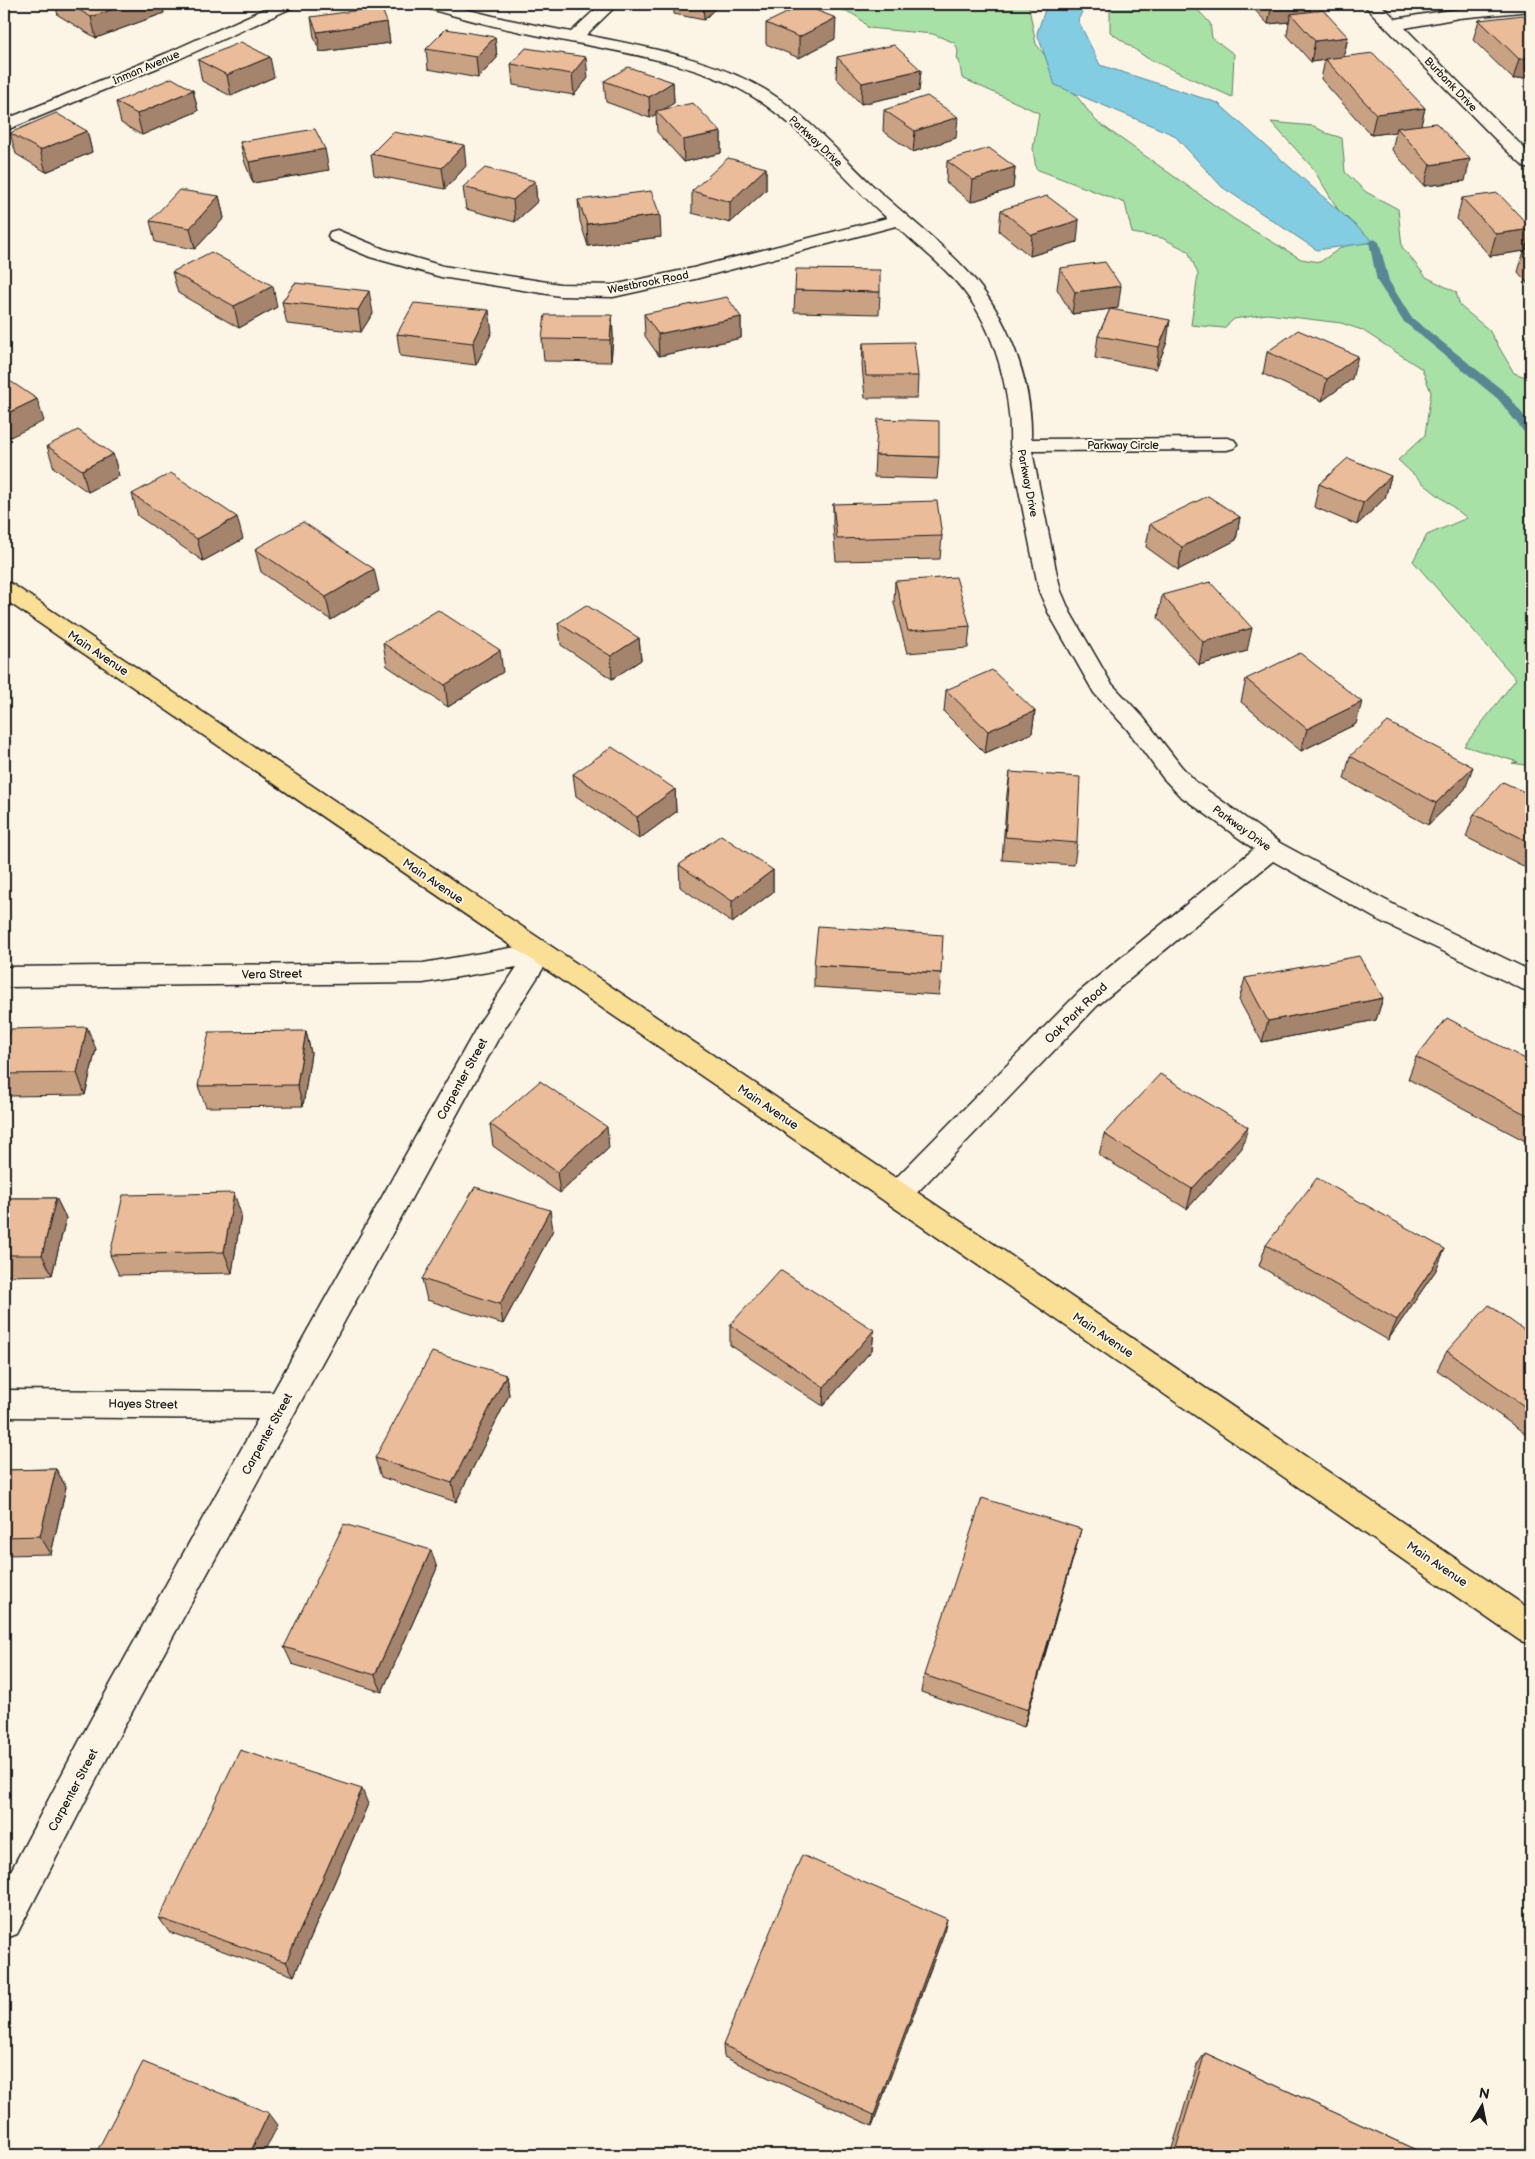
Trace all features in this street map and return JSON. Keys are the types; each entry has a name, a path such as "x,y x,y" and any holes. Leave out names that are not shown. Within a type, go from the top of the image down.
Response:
{"main road":[{"name":"Main Avenue","path":"4,589 1531,1628"}],"street":[{"name":"Inman Avenue","path":"4,126 173,56 288,4"},
{"name":"Parkway Drive","path":"429,4 465,15 683,62 734,80 777,103 949,265 977,296 994,327 1010,368 1022,429 1020,445 1050,591 1070,632 1102,688 1134,723 1172,772 1188,789 1270,849 1390,915 1531,982"},
{"path":"574,38 610,4"},
{"name":"Burbank Drive","path":"1371,4 1531,164"},
{"path":"1392,25 1459,13 1531,6"},
{"name":"Westbrook Road","path":"337,236 377,253 441,271 560,290 613,291 695,273 900,220"},
{"name":"Parkway Circle","path":"1020,445 1227,444"},
{"name":"Oak Park Road","path":"897,1195 1088,999 1270,849"},
{"name":"Vera Street","path":"4,977 422,973 540,953"},
{"name":"Carpenter Street","path":"4,1921 107,1724 488,1032 540,953"},
{"name":"Hayes Street","path":"4,1403 282,1406"}],"green space":[{"path":"808,4 1030,4 1029,8 1036,44 1096,121 1234,219 1301,259 1320,262 1345,245 1345,221 1312,167 1271,122 1314,126 1326,133 1342,138 1345,172 1366,192 1398,209 1402,247 1426,277 1456,292 1460,306 1489,330 1514,373 1531,379 1531,766 1512,763 1518,762 1464,746 1516,679 1413,561 1427,535 1467,518 1425,485 1398,460 1425,435 1431,392 1422,369 1362,330 1341,323 1267,314 1234,319 1224,328 1191,325 1198,274 1188,251 1162,238 1132,233 1125,203 1036,169 1033,149 1039,113 962,78 955,43 933,34 868,28 863,21 849,12"},
{"path":"1110,4 1192,4 1210,23 1212,38 1234,54 1232,97 1147,58 1110,32"}],"water":[{"path":"1047,4 1086,4 1078,20 1100,65 1218,103 1374,242 1317,250 1222,187 1174,135 1055,85 1037,33"}],"building":[{"path":"69,4 128,4 91,17"},
{"path":"803,5 836,18 799,37 766,23"},
{"path":"381,7 387,22 317,32 311,17"},
{"path":"1323,10 1348,37 1315,41 1291,14"},
{"path":"1523,15 1531,22 1531,57 1519,59 1479,20"},
{"path":"446,29 495,37 476,57 426,49"},
{"path":"241,42 270,57 227,75 198,60"},
{"path":"894,45 921,70 862,83 837,57"},
{"path":"526,48 586,57 572,74 511,64"},
{"path":"1373,53 1425,108 1376,114 1325,59"},
{"path":"628,67 673,82 649,97 604,81"},
{"path":"172,78 193,90 137,114 116,102"},
{"path":"927,96 958,117 915,131 884,110"},
{"path":"693,103 721,132 683,140 656,111"},
{"path":"56,113 87,131 40,150 10,133"},
{"path":"1436,123 1470,159 1430,165 1397,128"},
{"path":"315,129 325,149 249,162 240,142"},
{"path":"393,132 464,145 442,168 371,154"},
{"path":"989,148 1015,167 973,180 947,161"},
{"path":"728,158 766,168 730,202 692,191"},
{"path":"485,168 535,181 513,200 463,187"},
{"path":"179,190 219,196 190,228 150,221"},
{"path":"651,191 660,215 587,224 578,200"},
{"path":"1498,193 1531,229 1496,234 1462,198"},
{"path":"1047,196 1079,220 1032,235 1001,210"},
{"path":"1531,249 1531,258 1524,250"},
{"path":"211,252 273,286 234,306 172,272"},
{"path":"1105,262 1121,286 1075,292 1060,268"},
{"path":"796,269 880,270 880,292 795,290"},
{"path":"295,283 369,291 358,310 282,302"},
{"path":"727,297 741,317 658,334 644,314"},
{"path":"414,303 489,310 473,343 397,334"},
{"path":"1110,309 1170,320 1159,347 1098,336"},
{"path":"545,315 612,315 610,340 542,339"},
{"path":"1298,330 1358,356 1327,379 1267,352"},
{"path":"914,342 918,376 866,376 863,343"},
{"path":"4,377 37,399 4,415"},
{"path":"878,419 939,421 939,457 875,455"},
{"path":"78,430 113,454 82,470 47,446"},
{"path":"1348,458 1391,476 1363,503 1319,484"},
{"path":"171,473 237,517 197,539 132,494"},
{"path":"1208,496 1240,517 1182,547 1150,524"},
{"path":"937,501 942,536 837,539 833,504"},
{"path":"303,522 374,569 326,597 255,549"},
{"path":"956,577 970,626 908,631 895,581"},
{"path":"1210,582 1252,628 1203,642 1162,595"},
{"path":"586,605 639,638 611,656 558,623"},
{"path":"438,610 500,650 445,685 383,643"},
{"path":"1300,653 1362,702 1307,729 1246,679"},
{"path":"992,670 1035,711 988,731 946,690"},
{"path":"1388,722 1473,767 1436,803 1350,756"},
{"path":"612,747 675,789 637,817 573,774"},
{"path":"1010,772 1080,777 1077,843 1005,837"},
{"path":"1503,782 1531,795 1531,843 1474,814"},
{"path":"721,835 773,870 732,901 679,865"},
{"path":"818,926 943,935 941,973 814,965"},
{"path":"1359,956 1383,998 1268,1021 1245,978"},
{"path":"1447,1018 1531,1062 1531,1117 1416,1057"},
{"path":"87,1027 77,1073 4,1074 4,1054 11,1029"},
{"path":"306,1031 297,1085 198,1086 209,1032"},
{"path":"1160,1074 1248,1127 1192,1189 1104,1134"},
{"path":"540,1081 607,1127 557,1172 490,1124"},
{"path":"1317,1178 1445,1249 1397,1320 1266,1245"},
{"path":"475,1187 550,1210 500,1304 422,1279"},
{"path":"234,1193 224,1252 110,1255 123,1195"},
{"path":"4,1198 56,1198 42,1255 4,1255"},
{"path":"780,1270 874,1330 824,1387 730,1325"},
{"path":"1489,1305 1531,1335 1531,1411 1447,1351"},
{"path":"432,1352 506,1375 452,1483 375,1458"},
{"path":"56,1469 40,1536 4,1537 4,1470"},
{"path":"982,1498 1081,1529 1028,1710 924,1675"},
{"path":"344,1524 431,1550 375,1675 284,1647"},
{"path":"240,1750 362,1789 286,1962 159,1918"},
{"path":"802,1855 947,1919 874,2115 723,2045"},
{"path":"1205,2053 1427,2155 1174,2155"},
{"path":"143,2062 269,2113 249,2155 95,2155"}],"waterway":[{"path":"1374,242 1383,281 1407,319 1502,396 1531,433"}]}
